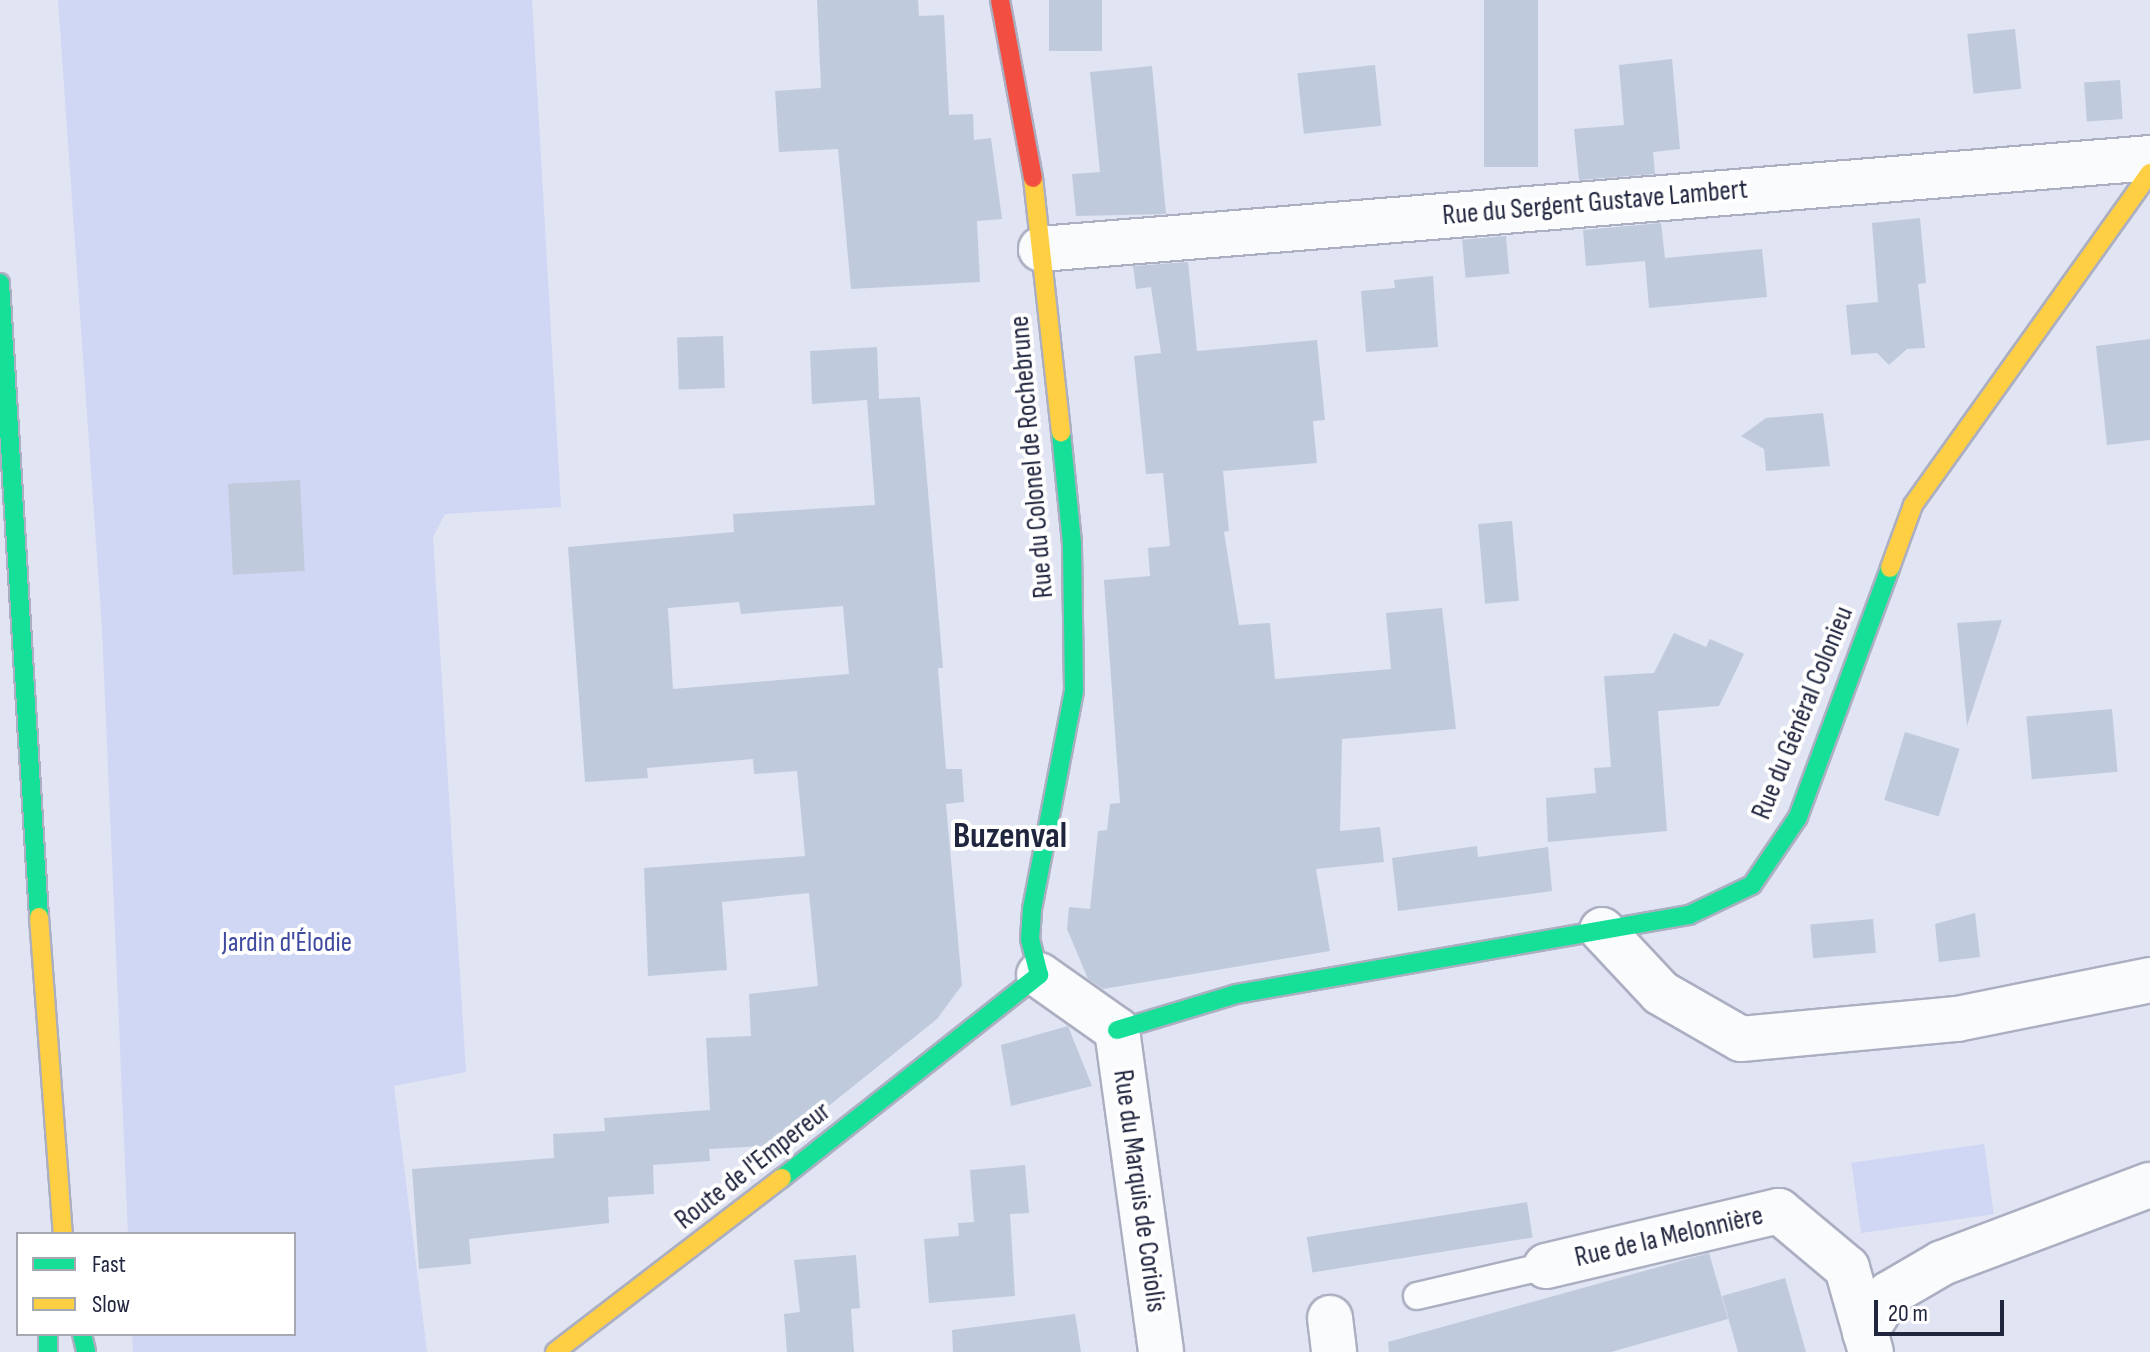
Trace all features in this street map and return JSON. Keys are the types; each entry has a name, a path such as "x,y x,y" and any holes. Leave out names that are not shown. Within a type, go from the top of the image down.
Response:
{"street":[{"name":"Rue du Colonel de Rochebrune","path":"1000,0 1039,212 1066,463 1074,690 1032,909 1030,939 1039,975"},
{"name":"Rue du Sergent Gustave Lambert","path":"1041,249 2150,158"},
{"name":"Rue du Général Colonieu","path":"1117,1030 1236,994 1689,915 1752,885 1798,817 1913,505 2150,173"},
{"path":"0,283 58,1204 63,1232"},
{"path":"1602,930 1661,993 1741,1039 1957,1019 2150,980"},
{"path":"1039,975 1117,1030"},
{"name":"Route de l'Empereur","path":"555,1352 984,1023 1039,975"},
{"name":"Rue du Marquis de Coriolis","path":"1117,1030 1161,1352"},
{"name":"Rue de la Melonnière","path":"1868,1342 1889,1294 1942,1263 2150,1185"},
{"path":"55,1232 58,1204"},
{"name":"Rue de la Melonnière","path":"1546,1266 1779,1211 1847,1268 1868,1342"}],"lane":[{"path":"1417,1296 1546,1266"}],"green space":[{"name":"Jardin d'Élodie","path":"58,0 532,0 561,507 445,514 433,537 466,1072 394,1086 427,1352 133,1352 132,1336 296,1336 296,1232 128,1232 102,628"},
{"path":"1984,1144 1994,1214 1861,1233 1851,1163"}],"building":[{"path":"817,0 918,0 919,16 944,15 949,115 973,114 974,140 991,138 1002,219 977,221 980,282 851,289 838,149 779,152 775,91 821,88"},
{"path":"1049,0 1102,0 1102,51 1049,51"},
{"path":"1484,0 1538,0 1538,167 1484,167"},
{"path":"2015,29 2021,89 1974,94 1967,34"},
{"path":"1672,59 1680,149 1653,152 1655,174 1579,180 1574,129 1624,125 1619,65"},
{"path":"1375,65 1381,126 1304,134 1297,73"},
{"path":"1152,66 1166,214 1076,216 1072,174 1100,172 1090,72"},
{"path":"2120,80 2123,119 2087,121 2084,83"},
{"path":"1920,218 1926,283 1918,284 1925,348 1907,349 1889,365 1877,353 1851,355 1846,305 1878,302 1872,223"},
{"path":"1661,223 1665,258 1762,249 1767,297 1649,308 1645,261 1586,266 1583,230"},
{"path":"1506,236 1509,274 1465,278 1462,240"},
{"path":"1188,262 1197,351 1317,340 1325,420 1313,421 1317,463 1223,471 1229,531 1224,532 1239,625 1270,623 1275,679 1391,669 1386,613 1442,608 1456,729 1342,739 1340,831 1380,827 1384,862 1316,869 1330,951 1103,989 1088,979 1067,929 1069,907 1090,909 1098,831 1107,830 1110,804 1120,803 1104,580 1150,576 1148,548 1170,546 1163,473 1146,474 1134,356 1161,353 1151,287 1136,289 1133,266"},
{"path":"1433,276 1438,347 1366,352 1361,291 1395,288 1394,280"},
{"path":"723,336 725,388 679,390 677,338"},
{"path":"2150,339 2150,440 2107,445 2096,346"},
{"path":"877,347 879,399 920,397 943,668 938,668 946,769 962,769 964,802 946,804 962,985 937,1019 780,1145 709,1149 710,1161 653,1165 654,1194 608,1197 609,1223 469,1239 471,1264 419,1269 412,1169 554,1158 553,1134 605,1131 604,1118 710,1110 706,1038 751,1036 749,994 818,986 809,893 722,902 727,970 648,976 644,868 805,856 797,771 754,774 753,759 647,768 648,778 585,782 568,547 734,532 733,514 875,505 867,400 812,404 810,351","holes":["739,602 741,614 843,606 849,674 673,689 668,608"]},
{"path":"1823,413 1830,466 1766,471 1764,449 1741,436 1766,418"},
{"path":"300,480 305,571 233,575 228,484"},
{"path":"1512,521 1519,601 1485,604 1478,524"},
{"path":"2002,620 1967,726 1957,623"},
{"path":"1674,633 1706,647 1710,639 1744,654 1719,706 1658,711 1667,831 1548,842 1546,798 1596,793 1594,768 1611,767 1604,676 1654,673"},
{"path":"2112,709 2117,772 2032,779 2026,716"},
{"path":"1905,732 1960,749 1939,817 1884,800"},
{"path":"1477,846 1478,857 1548,847 1552,891 1398,911 1392,858"},
{"path":"1975,913 1980,957 1939,962 1935,924"},
{"path":"1873,919 1876,953 1813,958 1810,924"},
{"path":"1068,1026 1092,1086 1011,1106 1001,1045"},
{"path":"1025,1165 1029,1213 1010,1214 1015,1296 929,1303 924,1239 959,1236 958,1223 974,1222 970,1170"},
{"path":"1527,1202 1533,1238 1312,1272 1307,1237"},
{"path":"1709,1253 1728,1319 1611,1352 1389,1352 1388,1342"},
{"path":"856,1255 860,1308 851,1309 854,1352 787,1352 784,1314 800,1312 794,1260"},
{"path":"1785,1278 1806,1352 1738,1352 1722,1296"},
{"path":"1075,1314 1081,1352 953,1352 952,1330"}],"traffic: fast":[{"path":"0,283 39,917"},
{"path":"782,1178 1039,975 1030,939 1032,909 1074,690 1072,543 1061,432"},
{"path":"1117,1030 1236,994 1689,915 1752,885 1798,817 1890,568"},
{"path":"48,1336 48,1352"},
{"path":"82,1336 86,1352"}],"traffic: slow":[{"path":"1890,568 1913,505 2150,173"},
{"path":"1033,178 1061,432"},
{"path":"39,917 63,1232"},
{"path":"555,1352 782,1178"}],"traffic: jam":[{"path":"1000,0 1033,178"}],"district":[{"name":"Buzenval","path":"1010,837"}]}
